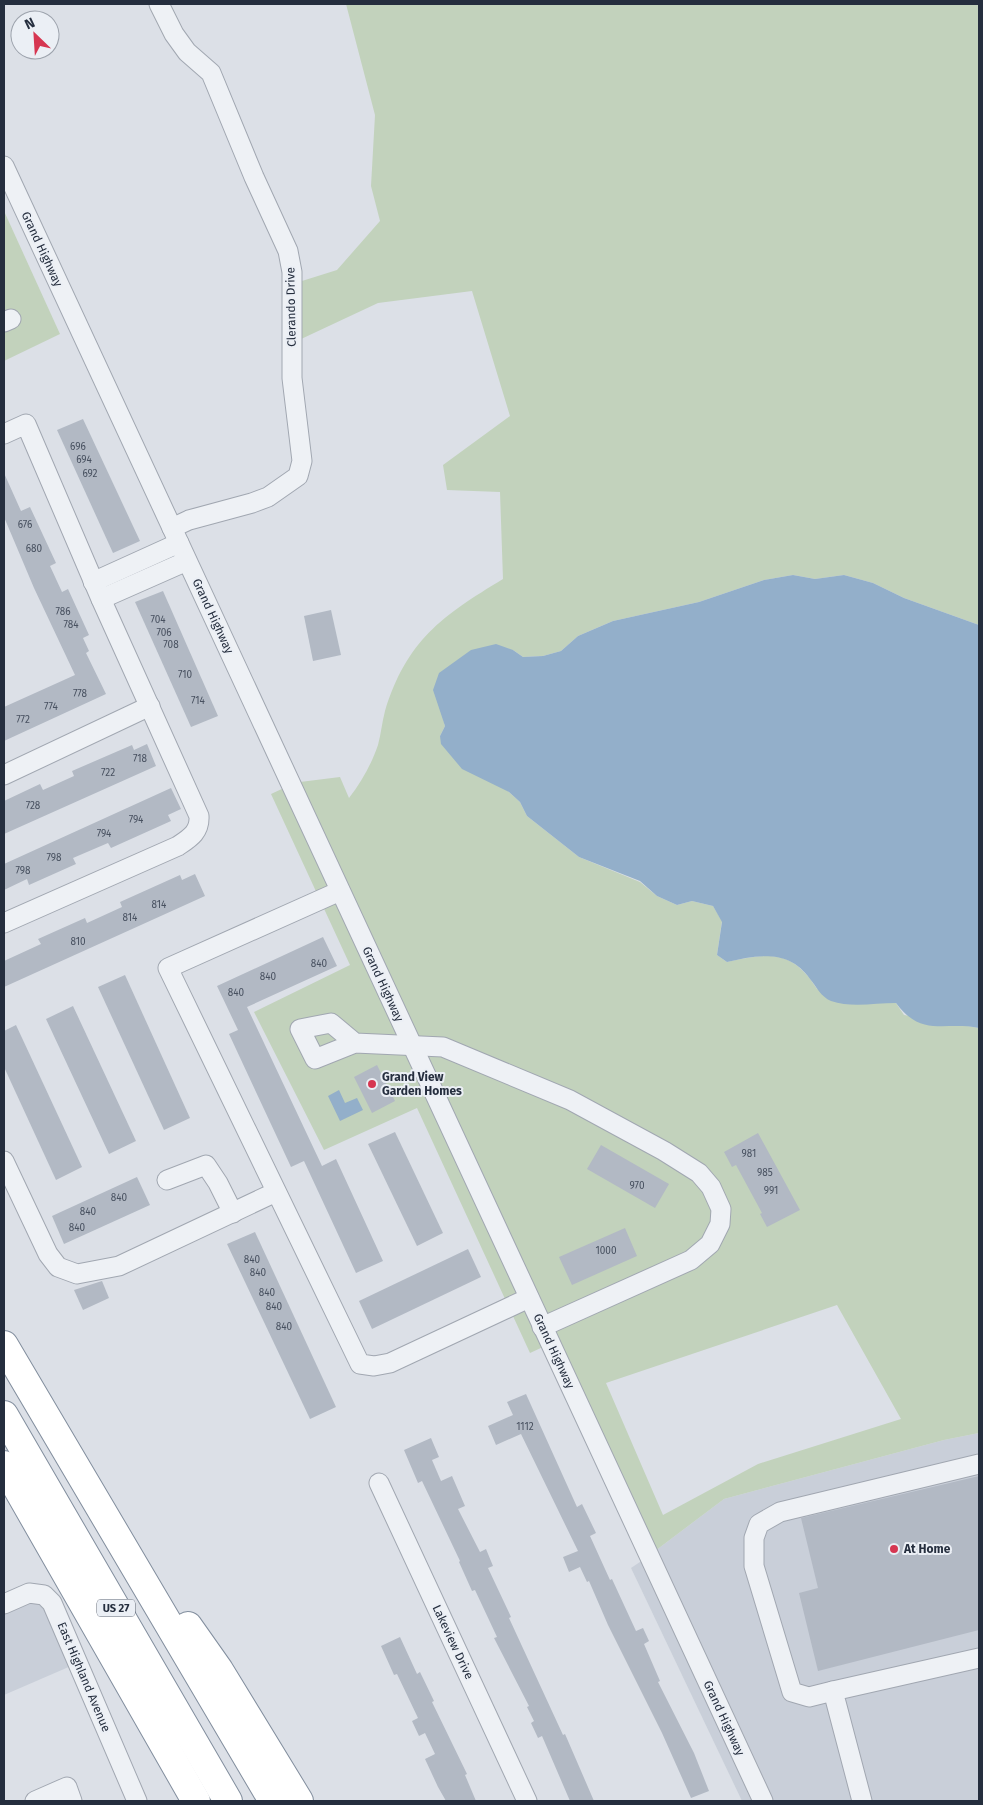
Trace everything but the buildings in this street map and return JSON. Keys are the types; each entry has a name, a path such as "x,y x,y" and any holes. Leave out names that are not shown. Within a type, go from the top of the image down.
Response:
{"highway":[{"name":"US 27","path":"4,1345 273,1801"},
{"name":"US 27","path":"4,1415 228,1801"},
{"path":"4,1465 196,1801"},
{"path":"84,1481 219,1670 299,1801"}],"street":[{"name":"Clerando Drive","path":"97,590 175,536 188,520 252,504 268,497 298,476 302,461 292,378 292,272 288,251 254,177 211,73 187,52 174,34 158,4"},
{"name":"Grand Highway","path":"4,166 763,1801"},
{"path":"4,434 26,424 97,590 199,816 200,824 194,836 178,846 4,923"},
{"path":"97,590 187,561"},
{"path":"4,775 150,706"},
{"path":"340,891 168,968 360,1364 374,1366 390,1363 529,1298"},
{"path":"355,1043 443,1047 570,1100 664,1151 699,1173 712,1187 721,1209 720,1224 710,1244 691,1260 542,1327"},
{"path":"4,1161 48,1254 58,1267 77,1274 119,1266 276,1192"},
{"path":"167,1180 206,1165 218,1183 233,1213"},
{"path":"979,1464 780,1512 759,1524 754,1538 754,1566 792,1692 809,1698 979,1658"},
{"name":"Lakeview Drive","path":"379,1483 527,1801"},
{"name":"East Highland Avenue","path":"4,1604 29,1593 44,1595 52,1604 137,1801"},
{"path":"833,1691 860,1801"},
{"path":"35,1801 67,1787 72,1801"}],"shaded area":[{"path":"979,1433 979,1801 774,1801 685,1610 655,1551 724,1499 944,1440"},
{"path":"643,1560 757,1801 742,1801 631,1568"},
{"path":"30,1602 41,1603 46,1608 71,1666 4,1695 4,1614"}],"green space":[{"path":"346,4 979,4 979,625 904,598 873,583 844,575 815,579 793,575 764,580 699,602 613,621 578,636 561,651 543,656 523,657 513,650 441,710 445,726 440,736 520,802 527,816 579,857 640,882 657,896 677,905 692,901 713,906 722,921 717,955 727,962 755,957 778,957 798,967 808,976 817,989 873,1003 896,1003 904,1015 979,1028 979,1433 944,1440 724,1499 655,1551 398,1000 300,782 340,777 349,798 362,779 372,759 378,745 385,711 394,686 416,648 429,632 445,618 503,579 500,492 447,490 443,465 510,416 472,291 378,303 299,340 286,286 337,270 380,221 371,186 375,115","holes":["837,1305 901,1419 758,1464 663,1515 606,1383"]},
{"path":"4,211 60,334 4,361"},
{"path":"286,787 543,1347 530,1353 417,1108 324,1150 254,1012 350,965 271,794"}],"water":[{"path":"793,575 815,579 844,575 873,583 904,598 979,625 979,1028 924,1024 915,1021 896,1003 855,1005 831,1001 822,994 802,969 783,959 761,956 727,962 717,955 722,922 713,906 692,901 677,905 657,896 640,881 579,857 527,816 520,802 509,792 462,769 441,744 440,736 445,726 433,690 439,673 471,650 496,644 513,650 523,657 543,656 561,651 578,636 613,621 699,602 764,580"},
{"path":"339,1090 345,1103 357,1098 363,1110 340,1121 328,1096"}],"place":[{"name":"Grand View Garden Homes","path":"372,1084"},
{"name":"At Home","path":"894,1549"}]}
